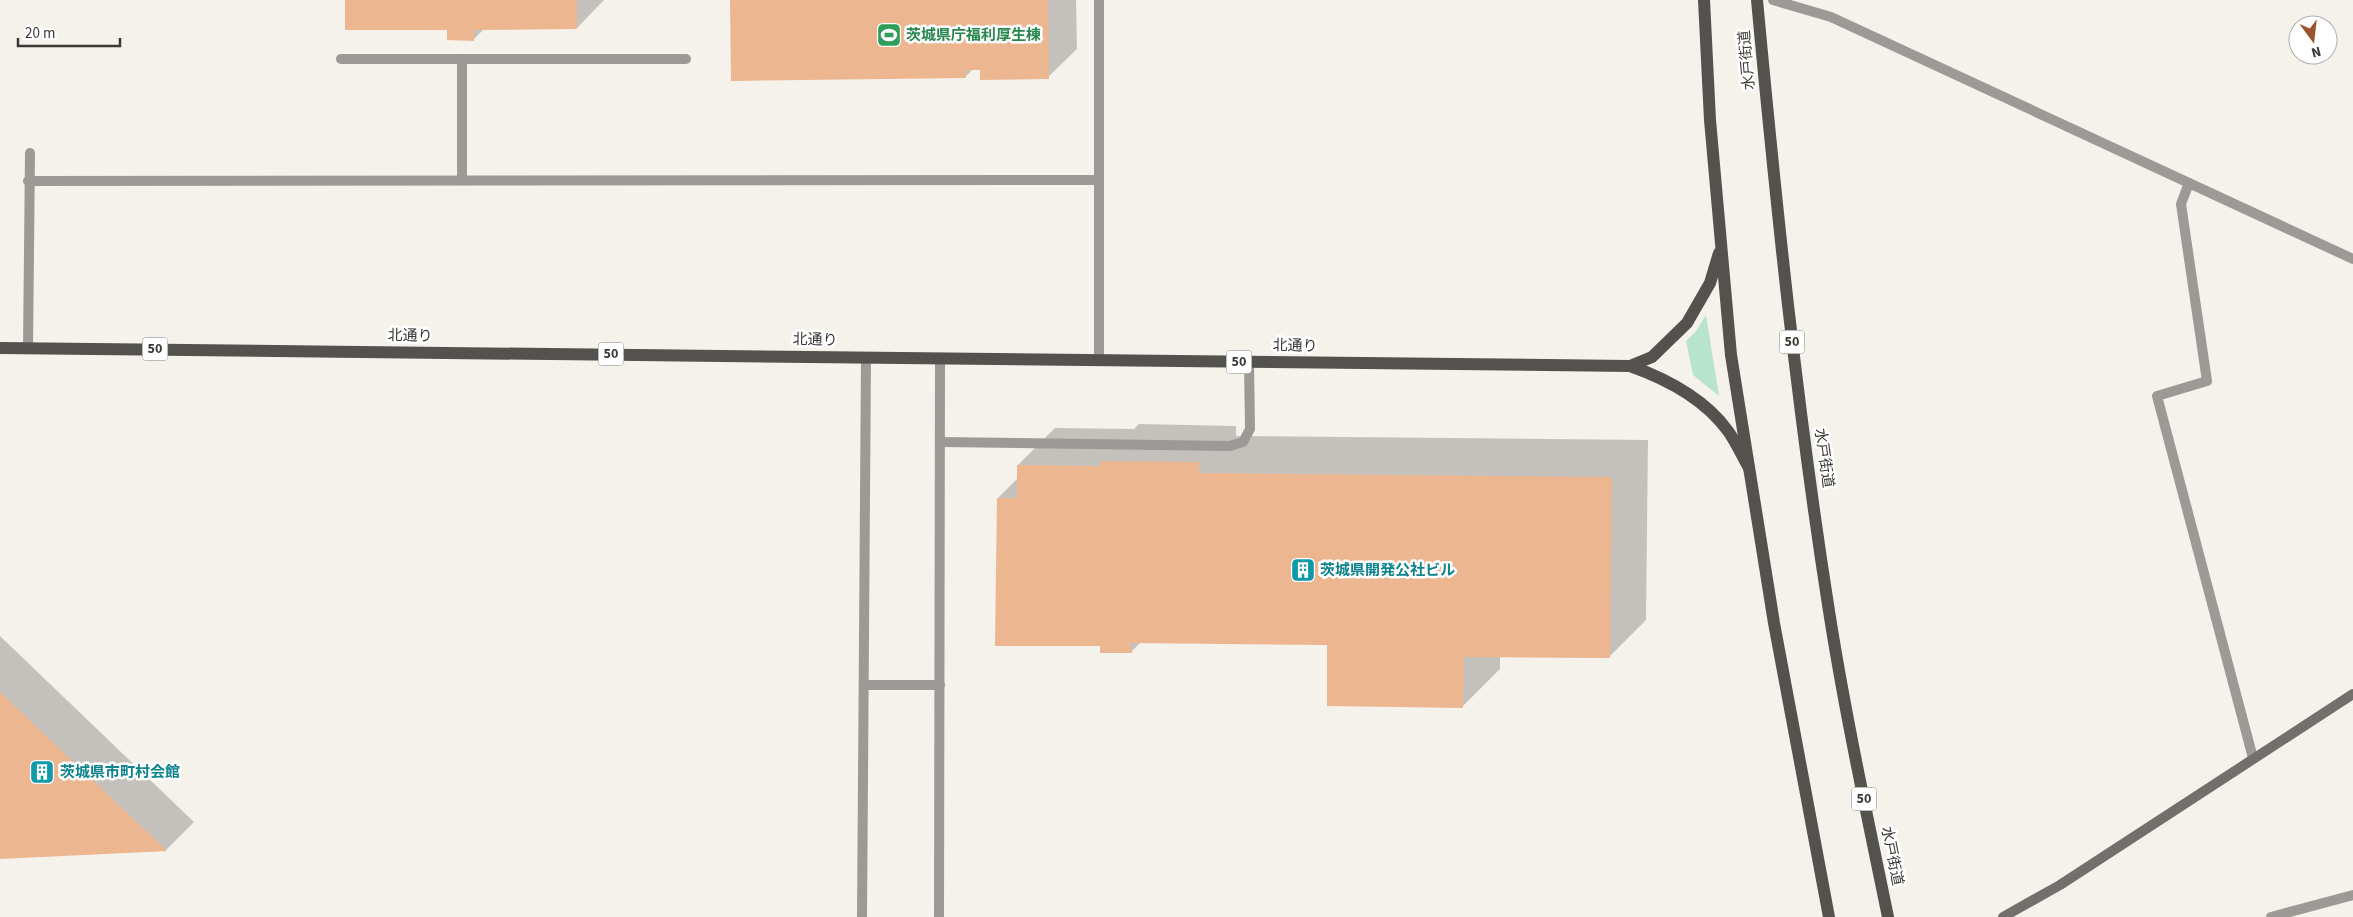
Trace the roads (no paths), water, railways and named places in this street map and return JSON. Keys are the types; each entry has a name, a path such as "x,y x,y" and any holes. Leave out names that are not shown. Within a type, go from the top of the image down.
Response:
{"main road":[{"path":"1704,0 1710,120 1731,355 1774,623 1829,917"},
{"name":"水戸街道","path":"1757,0 1793,351 1825,582 1849,726 1888,917"},
{"path":"1630,366 1652,357 1687,323 1710,283 1721,245"},
{"name":"北通り","path":"0,348 1630,366"},
{"path":"1630,366 1673,384 1712,413 1728,431 1749,468"}],"street":[{"path":"2003,917 2060,885 2353,694"}],"lane":[{"path":"1099,360 1100,0"},
{"path":"1773,0 1830,17 2353,259"},
{"path":"341,59 686,59"},
{"path":"462,60 462,180"},
{"path":"28,348 28,181 30,153"},
{"path":"28,181 1099,180"},
{"path":"2189,183 2181,204 2207,380 2157,396 2253,758"},
{"path":"862,917 866,357"},
{"path":"939,917 940,358"},
{"path":"940,442 1230,446 1243,442 1250,429 1249,362"},
{"path":"864,685 940,685"},
{"path":"2271,917 2353,894"}],"place":[{"name":"茨城県庁福利厚生棟","path":"889,35"},
{"name":"茨城県開発公社ビル","path":"1303,570"},
{"name":"茨城県市町村会館","path":"42,772"}]}
